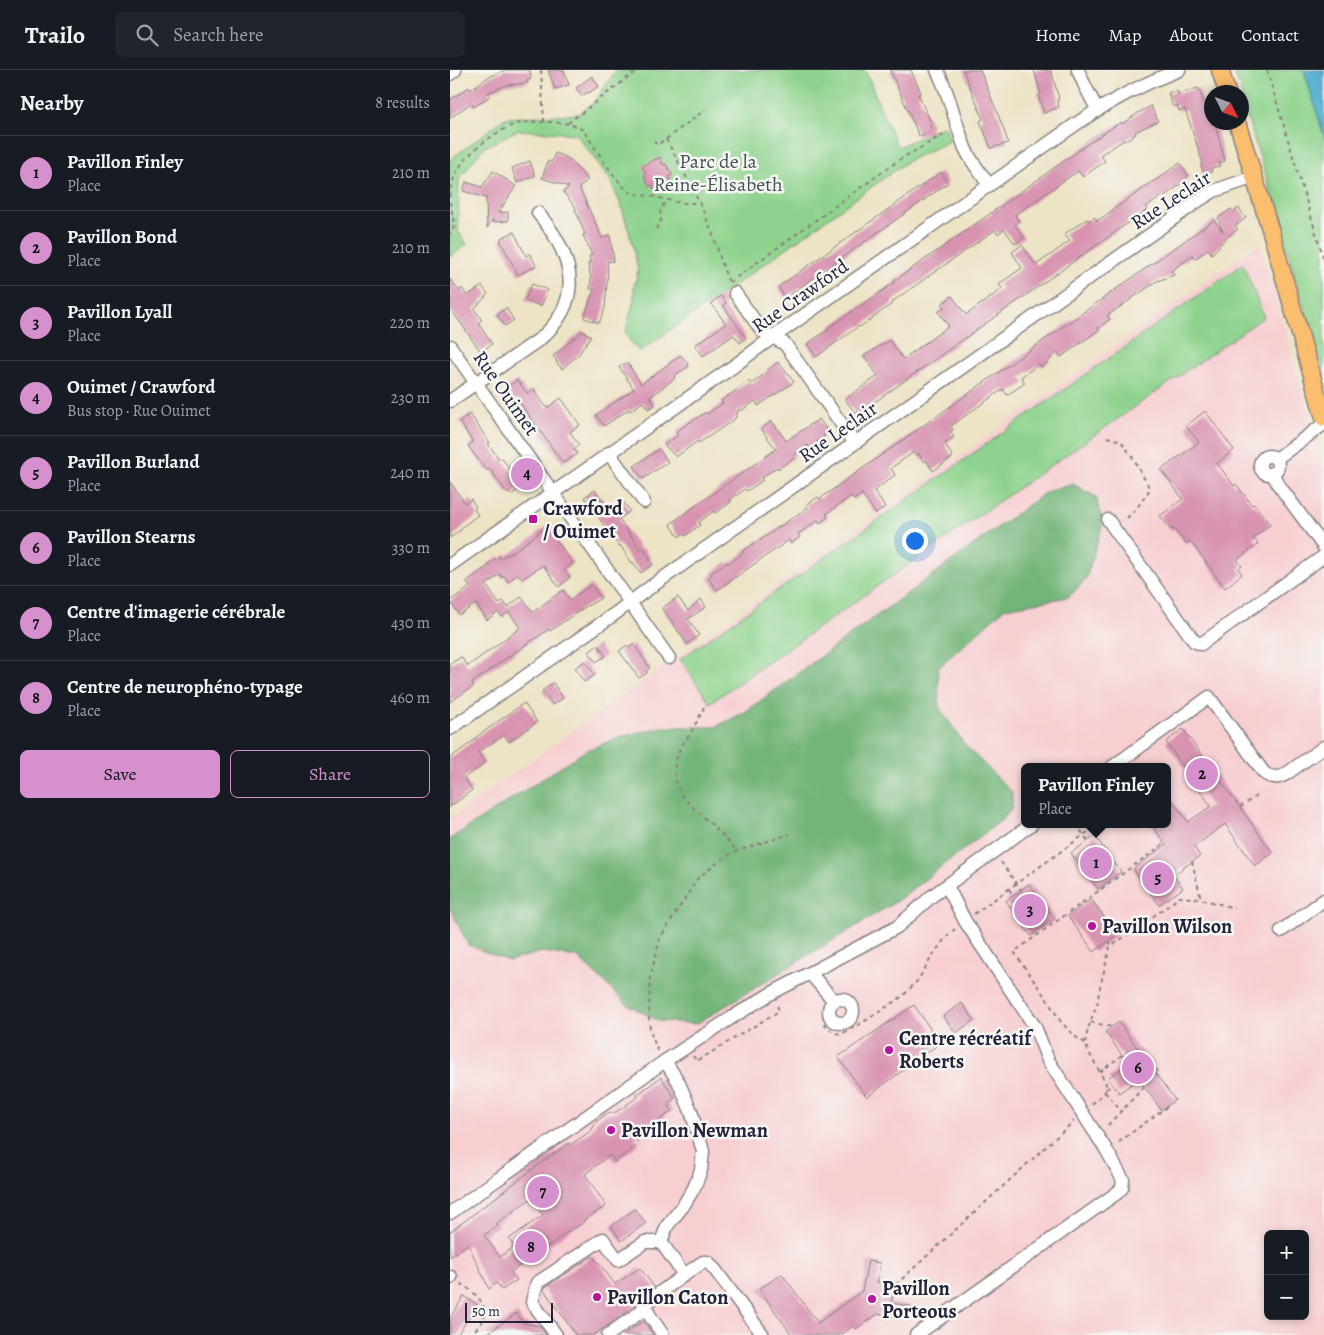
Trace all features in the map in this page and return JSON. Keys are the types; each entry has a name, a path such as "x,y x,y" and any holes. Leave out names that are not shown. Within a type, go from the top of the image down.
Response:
{"main road":[{"path":"1220,70 1225,85"},
{"path":"1239,130 1324,418"}],"street":[{"path":"450,74 455,70"},
{"path":"937,70 950,100 965,148 988,185"},
{"path":"1078,70 1097,110"},
{"name":"Rue Crawford","path":"450,565 1097,110 1138,88 1178,70"},
{"name":"Rue Leclair","path":"450,729 1198,201 1214,191 1254,177"},
{"path":"450,401 540,338 552,327 564,309 570,279 567,261 555,235 538,214"},
{"path":"732,287 762,331 785,344 855,443"},
{"name":"Rue Ouimet","path":"450,346 670,658"},
{"path":"1324,424 1276,459 1270,456 1265,457 1260,464 1263,472 1272,473 1324,547"},
{"path":"609,453 644,502"},
{"path":"1112,525 1194,641 1201,644 1324,556"},
{"path":"1118,763 1209,697 1264,773 1269,776 1274,778 1281,777 1324,748"},
{"path":"450,1213 664,1061 762,999 897,928 932,896 1027,828"},
{"path":"916,1335 1117,1193 1122,1188 1123,1180 1107,1151 1048,1060 1035,1027 965,921 947,886"},
{"path":"1281,931 1324,900"},
{"path":"810,973 834,1001"},
{"path":"661,1242 667,1226 694,1188 701,1170 703,1151 691,1111 678,1081 664,1061"},
{"path":"556,1335 532,1302 537,1283 603,1239 618,1260 644,1242 661,1242"},
{"path":"661,1242 684,1275"},
{"path":"608,1335 639,1313 651,1299 703,1262 708,1262 763,1335"},
{"path":"645,1306 663,1335"}],"path":[{"path":"541,70 544,122"},
{"path":"568,123 638,70"},
{"path":"1267,70 1324,260"},
{"path":"654,141 657,145 705,110"},
{"path":"450,197 451,186 462,163 490,138 502,129 517,123 544,122 568,123 583,130 622,186 632,193 690,204 698,202"},
{"path":"666,139 712,232 732,287 899,160 949,132"},
{"path":"656,229 661,221 660,211 666,200"},
{"path":"450,202 450,212 455,226 450,234"},
{"path":"1107,437 1121,440 1150,489 1137,508 1112,525"},
{"path":"704,706 677,757 674,773 675,783 687,802 737,851"},
{"path":"1240,807 1259,794"},
{"path":"1079,828 1088,841"},
{"path":"970,917 1093,828"},
{"path":"664,1061 656,1048 649,1023 650,978 660,938 698,878 737,851 790,834"},
{"path":"1086,1043 1076,1037 1061,1022 1014,952 1165,843"},
{"path":"996,856 1020,890"},
{"path":"1192,861 1201,899"},
{"path":"1009,890 1013,895"},
{"path":"1121,1111 1105,1091 1106,1083 1088,1051 1086,1043 1110,947 1180,897 1201,899 1234,908"},
{"path":"1109,941 1112,946"},
{"path":"1090,1022 1112,1027"},
{"path":"1100,1072 1122,1055"},
{"path":"1086,1110 1113,1085"},
{"path":"1108,1125 1144,1087"},
{"path":"1119,1142 1168,1105"},
{"path":"890,1290 1078,1117"},
{"path":"453,1279 476,1293 481,1302 484,1320 470,1335"}],"shaded area":[{"path":"1260,243 1324,466 1324,1335 450,1335 450,818"}],"green space":[{"name":"Parc de la Reine-Élisabeth","path":"616,70 864,70 898,147 945,126 950,141 908,161 639,352 625,334 634,300 634,287 638,271 633,245 621,205 609,178 576,134 518,130 483,148 459,179 458,231 467,244 450,257 450,160 505,118 579,114 595,101"},
{"path":"1234,70 1304,70 1324,136 1324,376 1249,124 1249,85 1238,84"},
{"path":"1243,264 1264,317 710,703 680,659"},
{"path":"1073,484 1096,497 1103,523 1086,579 1069,597 1005,608 938,668 939,707 965,745 1012,792 1012,809 1003,819 897,901 696,1024 659,1021 628,1005 577,957 543,952 508,961 468,945 450,908 450,839 585,751 622,736 664,727 715,727 745,712 1046,492"}],"water":[{"path":"1304,70 1324,70 1324,136"}],"building":[{"path":"505,70 530,70 531,79 527,80 528,83 506,85 488,93 490,96 474,107 471,103 450,118 450,100 469,87 470,90 487,78"},
{"path":"548,70 564,70 569,85 555,89"},
{"path":"890,70 911,70 921,93 918,94 932,125 930,126 932,131 919,136"},
{"path":"963,70 980,70 1008,143 991,148 980,121 983,119"},
{"path":"1034,70 1051,70 1059,99 1057,100 1059,107 1044,113 1038,95 1041,95"},
{"path":"592,76 599,86 582,96 576,88"},
{"path":"1199,89 1204,103 1204,130 1217,130 1225,161 1219,163 1220,166 1211,168 1212,172 1204,175 1201,165 1202,161 1185,109 1179,111 1177,105 1173,107 1168,93 1177,91 1178,94"},
{"path":"1151,106 1158,121 1135,132 1136,134 1100,155 1105,161 1083,177 1078,171 1015,215 1019,222 1015,225 1024,237 1015,244 1004,229 998,234 995,230 816,357 807,344 828,328 1092,141 1121,122 1122,124"},
{"path":"555,153 568,158 588,180 579,187 602,238 610,235 614,261 607,262 605,308 599,323 584,318 594,289 590,289 591,279 588,263 591,263 589,256 592,255 583,235 585,234 576,208 563,192 569,187 542,178 548,161 552,162"},
{"path":"660,157 663,165 666,164 672,175 669,177 673,184 656,193 652,185 649,187 642,166"},
{"path":"530,161 535,176 517,183 512,168"},
{"path":"1180,163 1189,176 1185,181 859,413 857,411 855,413 845,399 878,376 864,356 890,340 903,359 949,326 938,312 944,307 942,304 952,296 966,315 1002,289 999,284 1022,268 1012,252 1022,245 1036,265 1070,241 1064,234 1087,219 1089,221 1094,217 1097,221"},
{"path":"493,171 516,186 498,213 508,212 508,221 493,222 493,219 487,228 486,198 463,191 466,182 482,187"},
{"path":"941,172 948,183 785,298 778,287"},
{"path":"1239,208 1246,218 1235,226 1238,229 1227,237 1212,254 1208,249 1195,259 1193,255 1171,271 1174,275 1157,281 1107,316 1110,319 1098,328 1099,330 1061,357 1057,352 1046,364 1041,367 1039,364 1021,377 1025,383 1007,395 1003,389 951,426 953,430 950,432 954,437 945,444 953,457 933,471 926,460 924,462 918,453 916,456 914,452 891,468 895,475 874,491 885,507 876,514 862,494 854,500 851,496 826,514 828,517 820,523 818,520 798,534 800,537 791,544 789,540 717,590 708,578 712,575 711,573 727,562 729,564 743,551 808,507 806,505 818,497 820,499 1214,220 1223,232 1218,218 1231,209 1233,212"},
{"path":"514,232 526,256 530,254 536,266 518,275 501,242 501,238"},
{"path":"450,279 459,291 462,288 467,296 482,286 488,294 474,309 482,320 478,323 492,344 481,352 450,308"},
{"path":"532,284 548,290 541,306 525,300"},
{"path":"721,296 726,303 723,305 746,338 740,343 734,335 703,356 695,345 726,324 711,303"},
{"path":"506,308 514,320 505,326 497,314"},
{"path":"582,331 591,336 579,354 562,369 553,356"},
{"path":"681,355 689,366 674,376 675,378 650,397 655,405 648,409 643,402 604,426 596,415 634,389 619,367 628,364 641,384"},
{"path":"778,362 794,382 758,406 755,401 741,411 739,409 735,419 699,443 698,441 676,457 664,445 678,435 676,433 678,430 706,412 707,414 723,403 721,401 749,381 751,384"},
{"path":"517,380 527,393 533,389 547,408 561,398 580,425 570,432 579,445 574,449 577,454 563,463 517,399 515,400 506,388"},
{"path":"1205,411 1234,450 1217,463 1234,486 1236,484 1270,525 1253,538 1258,544 1237,560 1242,566 1238,569 1242,574 1225,588 1190,541 1186,544 1160,516 1183,499 1161,470 1199,442 1186,426"},
{"path":"470,414 490,443 488,444 500,460 502,458 522,487 511,495 509,492 507,493 490,469 486,470 468,446 473,442 459,421"},
{"path":"819,419 828,431 824,434 825,436 809,448 808,445 778,469 777,467 761,478 763,480 747,491 745,489 716,513 714,511 685,536 683,534 679,537 670,524 776,449 761,429 772,421 786,441"},
{"path":"659,449 668,462 643,479 634,466"},
{"path":"450,482 465,503 471,499 478,515 450,538"},
{"path":"595,490 609,509 622,500 630,511 619,519 640,549 643,548 653,564 641,573 584,497"},
{"path":"549,525 557,537 555,539 573,563 564,571 570,577 559,587 543,565 522,579 518,574 508,582 500,574 486,585 499,604 503,601 508,607 521,597 533,612 563,590 570,600 591,585 601,598 550,631 549,629 508,657 472,683 474,686 450,702 450,664 461,657 468,666 520,628 509,612 502,617 498,612 487,620 476,604 459,615 450,601 470,587 466,582 488,564 499,556 501,559 506,554 507,556"},
{"path":"678,597 688,611 701,599 706,607 688,619 699,635 687,644 662,608"},
{"path":"634,644 650,668 646,671 647,673 639,678 619,651 627,645 629,648"},
{"path":"598,645 606,656 596,662 589,652"},
{"path":"585,661 595,675 584,682 575,668"},
{"path":"553,683 563,698 553,705 542,691"},
{"path":"524,703 537,722 509,742 504,735 478,752 485,763 464,778 472,790 450,807 450,758"},
{"path":"1183,729 1273,853 1255,866 1225,824 1194,847 1200,856 1173,875 1183,888 1159,905 1133,869 1166,845 1154,828 1171,828 1171,799 1188,822 1211,806 1166,742"},
{"path":"1095,836 1121,872 1098,889 1071,853"},
{"path":"1029,884 1055,919 1031,936 1006,901"},
{"name":"Pavillon Wilson","path":"1091,899 1117,935 1094,952 1068,916"},
{"path":"962,1003 974,1020 956,1033 943,1016"},
{"name":"Centre récréatif Roberts","path":"914,1005 940,1043 867,1097 838,1057"},
{"path":"1119,1022 1138,1049 1140,1048 1157,1071 1155,1073 1175,1100 1161,1110 1141,1082 1139,1084 1137,1080 1119,1093 1108,1078 1126,1065 1123,1061 1125,1059 1105,1032"},
{"path":"661,1077 675,1098 668,1104 672,1111 635,1138 639,1144 615,1162 610,1155 585,1174 606,1206 511,1272 517,1280 502,1290 497,1283 489,1289 468,1244 450,1257 450,1232 545,1160 569,1143 570,1145 591,1131 597,1121 606,1114 616,1112 638,1097 637,1095","holes":["530,1199 543,1215 509,1239 514,1247 500,1257 484,1235 498,1226 497,1223"]},
{"path":"635,1209 646,1223 621,1241 611,1226"},
{"name":"Pavillon Caton","path":"593,1256 615,1284 640,1268 654,1287 636,1305 594,1335 576,1335 544,1288"},
{"name":"Pavillon Porteous","path":"868,1261 880,1263 877,1282 885,1284 893,1295 891,1303 911,1306 909,1319 878,1314 856,1329 853,1326 841,1335 792,1335 759,1289 782,1274 818,1323 862,1291"},
{"path":"464,1296 478,1305 457,1335 450,1335 450,1318"},
{"path":"517,1313 523,1323 539,1326 546,1335 485,1335"},
{"path":"643,1321 653,1335 623,1335"}],"place":[{"name":"Ouimet / Crawford","path":"527,474"},
{"name":"Crawford / Ouimet","path":"533,519"},
{"name":"Pavillon Bond","path":"1202,774"},
{"name":"Pavillon Finley","path":"1096,863"},
{"name":"Pavillon Burland","path":"1158,878"},
{"name":"Pavillon Lyall","path":"1030,910"},
{"name":"Pavillon Wilson","path":"1092,926"},
{"name":"Centre récréatif Roberts","path":"889,1050"},
{"name":"Pavillon Stearns","path":"1138,1068"},
{"name":"Pavillon Newman","path":"611,1130"},
{"name":"Centre d'imagerie cérébrale","path":"543,1192"},
{"name":"Centre de neurophéno-typage","path":"531,1247"},
{"name":"Pavillon Caton","path":"597,1297"},
{"name":"Pavillon Porteous","path":"872,1299"}]}
